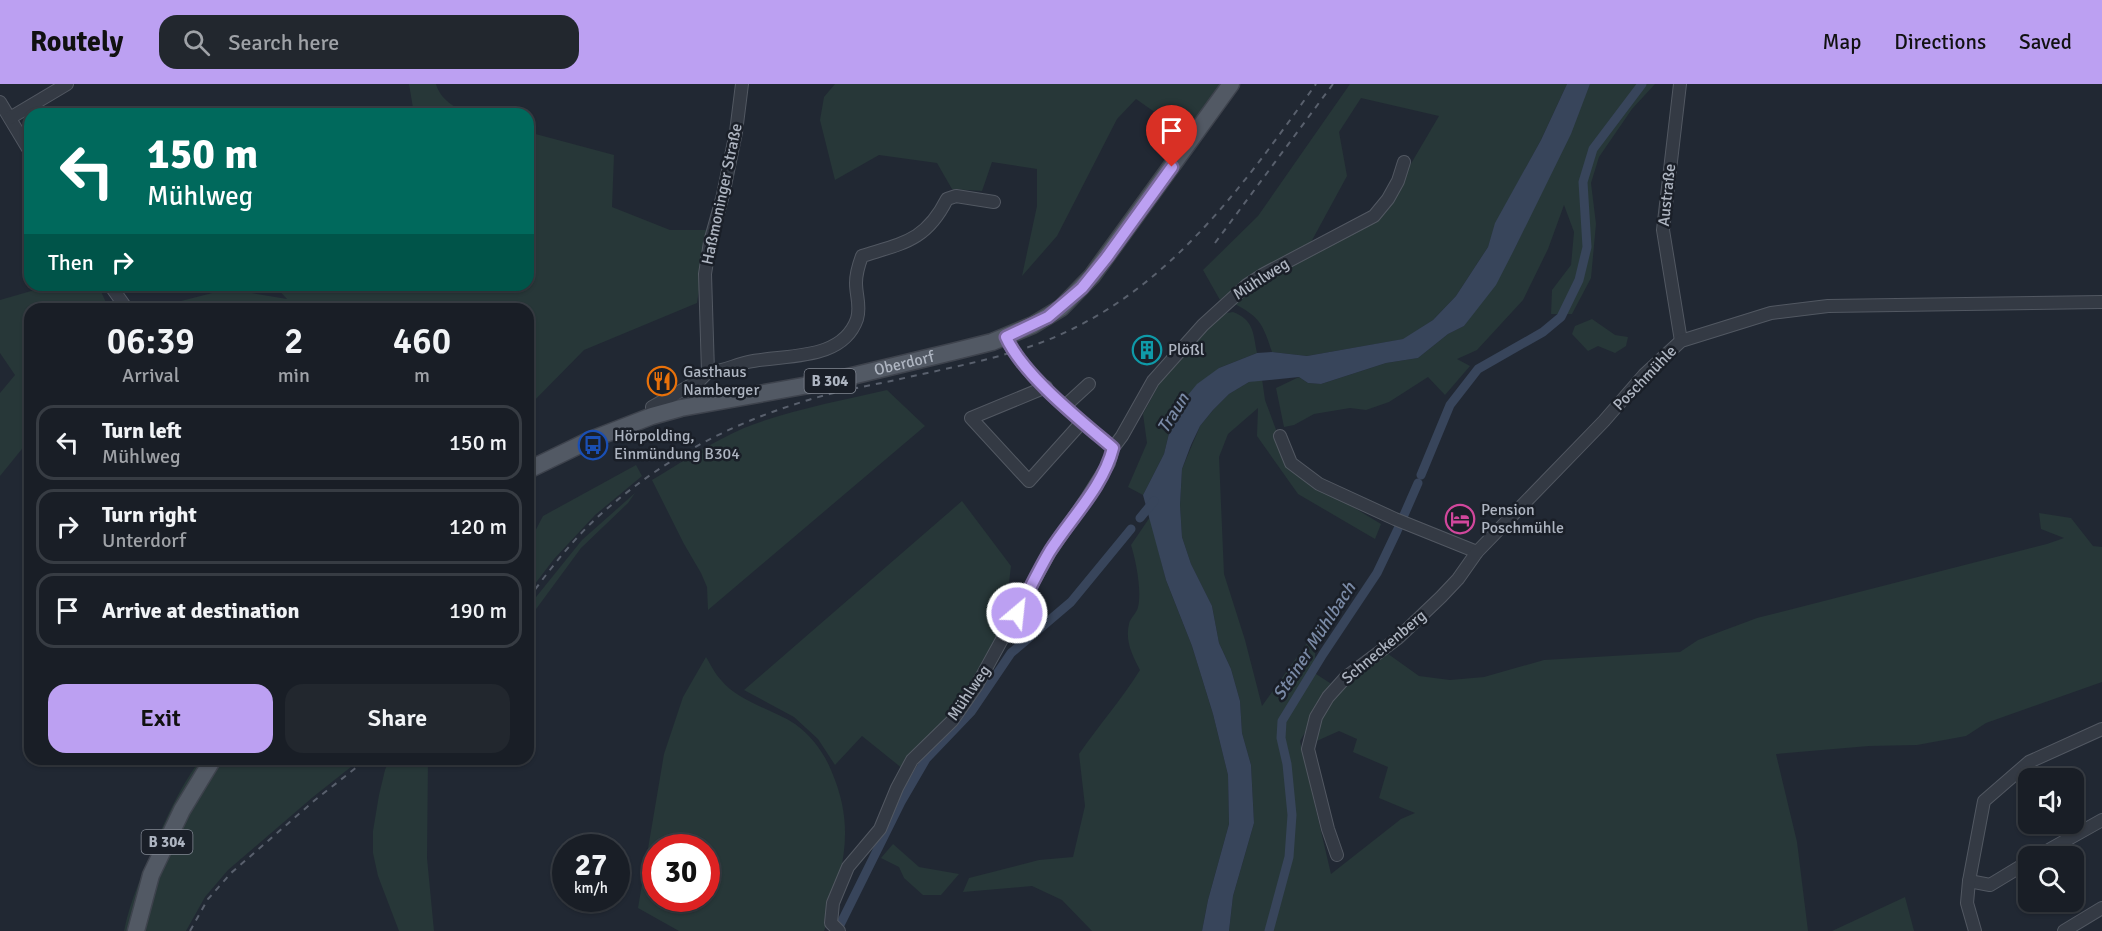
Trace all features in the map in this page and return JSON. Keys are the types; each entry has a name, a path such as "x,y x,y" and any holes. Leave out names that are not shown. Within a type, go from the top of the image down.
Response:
{"main road":[{"name":"B 304","path":"1006,337 1033,325 1054,312 1087,282 1231,84"},
{"name":"Oberdorf","path":"534,467 590,440 652,416 681,408 831,381 1006,337"},
{"name":"B 304","path":"136,931 151,875 182,810 209,765"}],"street":[{"path":"27,108 67,84"},
{"name":"Haßmoninger Straße","path":"708,372 705,274 736,132 742,84"},
{"name":"Austraße","path":"1680,84 1663,230 1681,341"},
{"path":"0,102 24,142"},
{"path":"10,118 24,110"},
{"name":"Mühlweg","path":"835,927 833,903 848,867 880,829 897,788 912,760 952,722 977,685 1050,552 1109,463 1113,448 1153,381 1203,325 1247,285 1374,216 1388,199 1398,181 1404,162"},
{"path":"652,416 652,407 700,380 708,372 722,371 747,362 810,354 838,343 852,329 857,320 860,307 856,282 862,256 912,240 930,226 947,199 956,196 994,202"},
{"name":"Poschmühle","path":"1477,552 1605,421 1644,375 1681,341 1771,313 1828,306 2102,302"},
{"path":"1006,337 1020,360 1046,387 1113,448"},
{"path":"1065,406 1089,384"},
{"path":"1046,387 971,418 1029,481 1082,422"},
{"path":"1280,436 1291,463 1319,484 1395,519 1477,552"},
{"name":"Schneckenberg","path":"1337,855 1328,829 1308,749 1316,717 1328,697 1346,677 1398,638 1421,617 1458,579 1477,552"},
{"path":"1975,931 1967,903 1984,801 2029,762 2102,729"},
{"path":"2056,846 2102,820"},
{"path":"1969,881 1990,885 2018,868"},
{"path":"2064,931 2102,908"}],"shaded area":[{"path":"409,84 436,84 441,94 457,108 413,108"},
{"path":"835,84 1224,84 1172,150 1162,143 1173,125 1136,99 1117,119 1057,236 1022,276 1037,206 1037,169 992,162 982,191 952,189 937,163 879,155 835,180 820,120 824,97"},
{"path":"1350,84 1567,84 1541,140 1496,223 1488,247 1456,296 1433,320 1404,339 1307,356 1272,352 1259,321 1231,302 1254,282 1382,213 1439,116 1361,98 1339,132 1347,176 1310,244 1248,276 1220,300 1203,270 1258,216"},
{"path":"1590,84 1655,84 1632,109 1599,157 1591,183 1596,224 1591,278 1572,314 1551,314 1552,290 1571,265 1574,232 1564,205 1548,249 1523,300 1477,350 1457,359 1470,366 1445,395 1428,377 1389,402 1366,410 1350,408 1314,414 1294,425 1284,427 1276,388 1299,377 1308,383 1321,384 1386,363 1418,358 1448,334 1464,326 1515,248"},
{"path":"534,134 614,155 612,207 670,230 708,230 697,303 584,350 534,401 534,303 180,303 220,291 240,291 287,299 280,291 534,291"},
{"path":"31,291 101,291 106,303 24,303 24,446 0,476 0,393 15,375 0,353 0,300"},
{"path":"1233,312 1249,323 1257,353 1219,368 1172,421 1164,454 1143,495 1128,487 1147,443 1143,414 1163,377 1221,314"},
{"path":"1592,319 1615,335 1628,337 1626,346 1615,353 1598,346 1588,351 1572,334 1575,326"},
{"path":"1262,379 1265,400 1288,462 1330,493 1381,524 1375,539 1298,494 1257,436 1258,408 1228,434 1219,457 1224,574 1245,640 1262,706 1314,633 1316,674 1333,685 1300,741 1331,874 1401,819 1415,813 1379,798 1388,767 1353,752 1357,739 1339,731 1310,744 1329,698 1384,651 1419,676 1450,680 1484,677 1544,660 1680,652 1698,640 1757,618 2064,538 2041,529 2039,513 2071,518 2093,546 2102,547 2102,682 1986,723 1966,736 1917,745 1869,746 1776,754 1797,842 1808,931 1229,931 1233,896 1254,823 1251,765 1242,733 1240,701 1231,669 1219,643 1212,606 1191,564 1182,537 1180,505 1182,469 1200,426 1213,410 1229,394 1249,382"},
{"path":"887,390 925,426 708,610 707,587 701,573 652,480 744,428 797,411"},
{"path":"636,465 642,476 595,515 554,559 534,585 534,533 543,516"},
{"path":"635,493 628,503 581,548 534,612 534,600 582,540"},
{"path":"962,501 1011,566 1008,591 1016,609 967,694 903,769 862,736 835,765 818,739 794,717 744,690"},
{"path":"1150,517 1166,580 1192,646 1213,714 1228,775 1229,824 1202,931 1092,931 1062,900 1032,886 963,892 969,878 1039,860 1073,857 1085,806 1079,754 1140,670 1132,653 1128,636 1130,622 1139,600 1138,576 1131,545"},
{"path":"706,657 728,688 746,700 795,724 812,739 825,757 839,791 845,828 842,863 824,931 679,931 645,912 720,912 720,834 650,834 664,754 683,697"},
{"path":"197,765 205,765 131,931 124,931 133,897 160,833 181,789"},
{"path":"218,765 353,765 228,870 205,897 186,931 143,931 158,878 189,813"},
{"path":"387,765 428,765 427,858 434,931 399,931 378,876 373,853 373,831"},
{"path":"893,844 919,867 959,874 941,895 923,895 904,878 899,867 881,858"},
{"path":"642,884 642,910 638,908"},
{"path":"1905,897 1914,931 1832,931"}],"water":[{"path":"1567,84 1590,84 1571,134 1496,285 1464,326 1448,334 1418,358 1386,363 1321,384 1308,383 1299,377 1249,382 1229,394 1213,410 1200,426 1191,445 1182,469 1180,505 1182,537 1191,564 1212,606 1219,643 1231,669 1240,701 1242,733 1251,765 1254,823 1233,896 1229,931 1202,931 1229,824 1228,775 1213,714 1192,646 1166,580 1143,495 1164,454 1172,421 1183,401 1197,384 1219,368 1257,353 1272,352 1307,356 1403,339 1433,320 1456,296 1488,247 1495,223 1541,140"}],"waterway":[{"name":"Steiner Mühlbach","path":"1421,475 1450,405 1478,369 1543,332 1561,317 1579,280 1587,247 1583,182 1593,149 1642,84"},
{"name":"Steiner Mühlbach","path":"1269,931 1289,857 1292,815 1287,764 1281,738 1282,721 1377,573 1418,483"},
{"path":"1140,518 1154,501"},
{"path":"837,931 901,802 926,759 971,712 1011,653 1071,602 1131,529"}],"railway":[{"path":"534,591 571,544 601,514 648,477 722,433 817,397 969,364 1036,345 1078,326 1115,304 1149,279 1211,220 1239,187 1316,84"},
{"path":"1215,243 1333,84"},
{"path":"190,931 208,899 231,873 359,765"}],"place":[{"name":"Plößl","path":"1147,350"},
{"name":"Gasthaus Namberger","path":"662,381"},
{"name":"Hörpolding, Einmündung B304","path":"593,445"},
{"name":"Pension Poschmühle","path":"1460,519"}],"route":[{"path":"1017,613 1050,552 1109,463 1113,448 1046,387 1020,360 1006,337 1048,317 1082,288 1172,167"}],"water label":[{"name":"Traun","path":"1173,413"}]}
